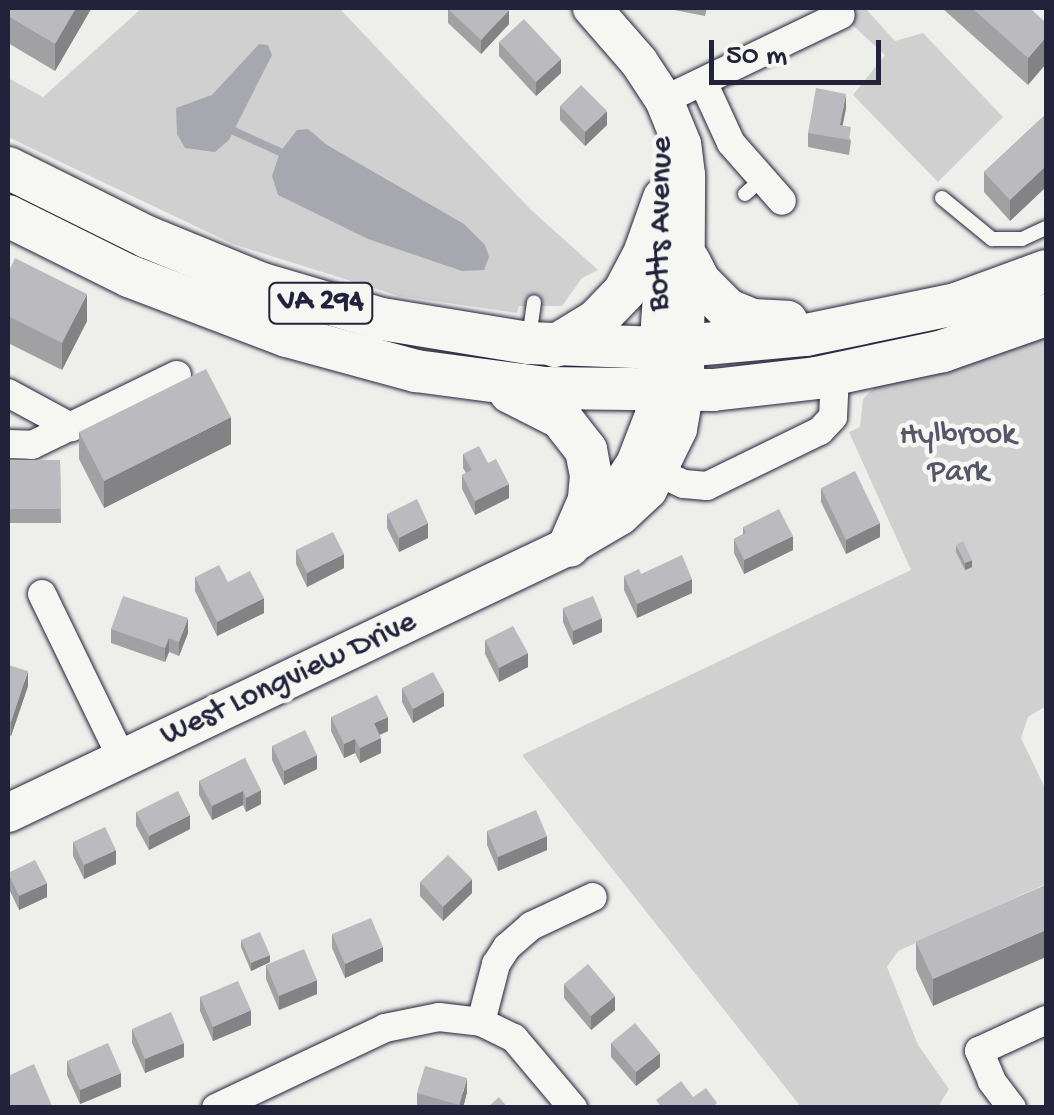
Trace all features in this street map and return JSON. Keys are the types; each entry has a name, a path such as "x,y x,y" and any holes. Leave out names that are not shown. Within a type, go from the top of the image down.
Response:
{"main road":[{"name":"VA 294","path":"8,168 160,243 275,288 395,322 539,330 673,347 858,326 956,304 1046,271"},
{"path":"539,330 596,321 624,292 644,254 664,198"},
{"name":"VA 294","path":"8,216 129,276 261,327 366,359 492,383 671,391 834,376 943,351 1046,315"},
{"path":"688,261 706,291 739,316 858,326"},
{"path":"492,383 561,418 586,450 592,475 589,500 569,546"}],"street":[{"name":"Botts Avenue","path":"592,8 612,27 664,100 684,160 688,261 673,347"},
{"path":"664,100 841,15"},
{"path":"703,82 753,187 782,201"},
{"name":"Botts Avenue","path":"664,100 664,198 673,347"},
{"name":"West Longview Drive","path":"8,812 569,546 620,516 660,474 678,429 671,391 673,347"},
{"path":"8,444 32,445 177,376"},
{"path":"660,474 684,484 708,486 832,422 834,376"},
{"name":"West Longview Drive","path":"569,546 606,508 635,464 654,415 671,391"},
{"path":"8,392 72,427"},
{"path":"42,594 122,759"},
{"path":"482,1022 492,976 507,947 531,926 593,896"},
{"path":"216,1108 398,1023 438,1017 482,1022 521,1044 572,1108"},
{"path":"1012,1108 992,1081 979,1051 1046,1020"}],"lane":[{"path":"942,198 992,240 1022,239 1046,228"}],"green space":[{"path":"142,8 339,8 530,209 598,270 582,278 562,306 519,306 517,313 399,296 233,244 8,137 8,78 43,97"},
{"path":"834,8 865,8 895,41 923,33 1003,117 938,182 853,95 885,55"},
{"name":"Hylbrook Park","path":"1046,330 1046,706 1028,717 1021,738 1046,790 1046,884 898,951 887,967 918,1045 949,1089 938,1107 801,1107 522,755 911,570 849,432 860,427 863,399 879,383"}],"shaded area":[{"path":"259,44 268,45 272,55 229,140 215,152 185,148 177,134 176,108 212,95"},
{"path":"308,129 327,145 464,224 485,245 489,257 484,270 462,271 368,239 278,195 272,176 280,152 297,130"}],"building":[{"path":"8,8 76,8 55,44 8,16"},
{"path":"449,8 507,8 509,10 481,40"},
{"path":"972,8 1030,8 1046,23 1046,37 1028,58"},
{"path":"524,19 561,59 536,82 499,42"},
{"path":"581,85 607,111 585,132 560,106"},
{"path":"816,88 846,94 840,125 851,127 849,140 808,133"},
{"path":"1046,114 1046,166 1010,200 984,172"},
{"path":"15,258 87,294 62,343 8,316 8,273"},
{"path":"206,369 231,417 104,481 79,432"},
{"path":"479,446 488,463 496,459 509,484 475,501 462,475 472,470 463,454"},
{"path":"8,460 60,460 61,509 8,509"},
{"path":"855,471 880,523 846,540 821,488"},
{"path":"417,499 428,523 399,538 387,514"},
{"path":"779,509 793,536 744,560 734,539 746,533 743,527"},
{"path":"333,532 344,554 307,573 296,550"},
{"path":"963,541 972,560 965,563 956,545"},
{"path":"682,555 692,579 637,604 624,576 639,569 641,574"},
{"path":"219,565 228,582 250,571 264,598 217,622 195,577"},
{"path":"123,596 188,618 179,642 169,638 165,648 111,629"},
{"path":"593,596 602,618 573,631 563,608"},
{"path":"513,626 528,653 499,668 485,640"},
{"path":"8,665 28,671 11,722 8,721"},
{"path":"433,672 444,692 413,709 402,688"},
{"path":"377,695 388,717 374,723 381,738 360,748 355,739 344,744 331,717"},
{"path":"305,730 317,755 284,771 272,746"},
{"path":"245,758 261,790 246,798 243,791 212,806 199,781"},
{"path":"178,791 190,815 149,836 136,812"},
{"path":"536,810 547,836 498,857 487,831"},
{"path":"105,827 116,850 84,865 73,842"},
{"path":"448,855 472,879 443,907 420,882"},
{"path":"35,860 47,883 19,896 8,873"},
{"path":"1046,885 1046,930 933,979 916,942"},
{"path":"371,918 383,947 345,964 332,934"},
{"path":"260,932 270,955 251,963 241,940"},
{"path":"304,949 317,980 279,996 266,965"},
{"path":"588,964 615,996 591,1016 564,984"},
{"path":"238,981 251,1010 213,1027 200,997"},
{"path":"171,1012 184,1043 145,1059 132,1029"},
{"path":"635,1023 660,1053 636,1072 611,1043"},
{"path":"108,1043 121,1073 80,1090 67,1061"},
{"path":"34,1064 52,1106 10,1108 8,1076"},
{"path":"425,1066 467,1078 459,1105 417,1093"},
{"path":"681,1081 693,1097 706,1088 717,1103 711,1108 662,1108 656,1100"},
{"path":"499,1097 508,1108 487,1108"}],"waterway":[{"path":"234,131 280,152"}]}
